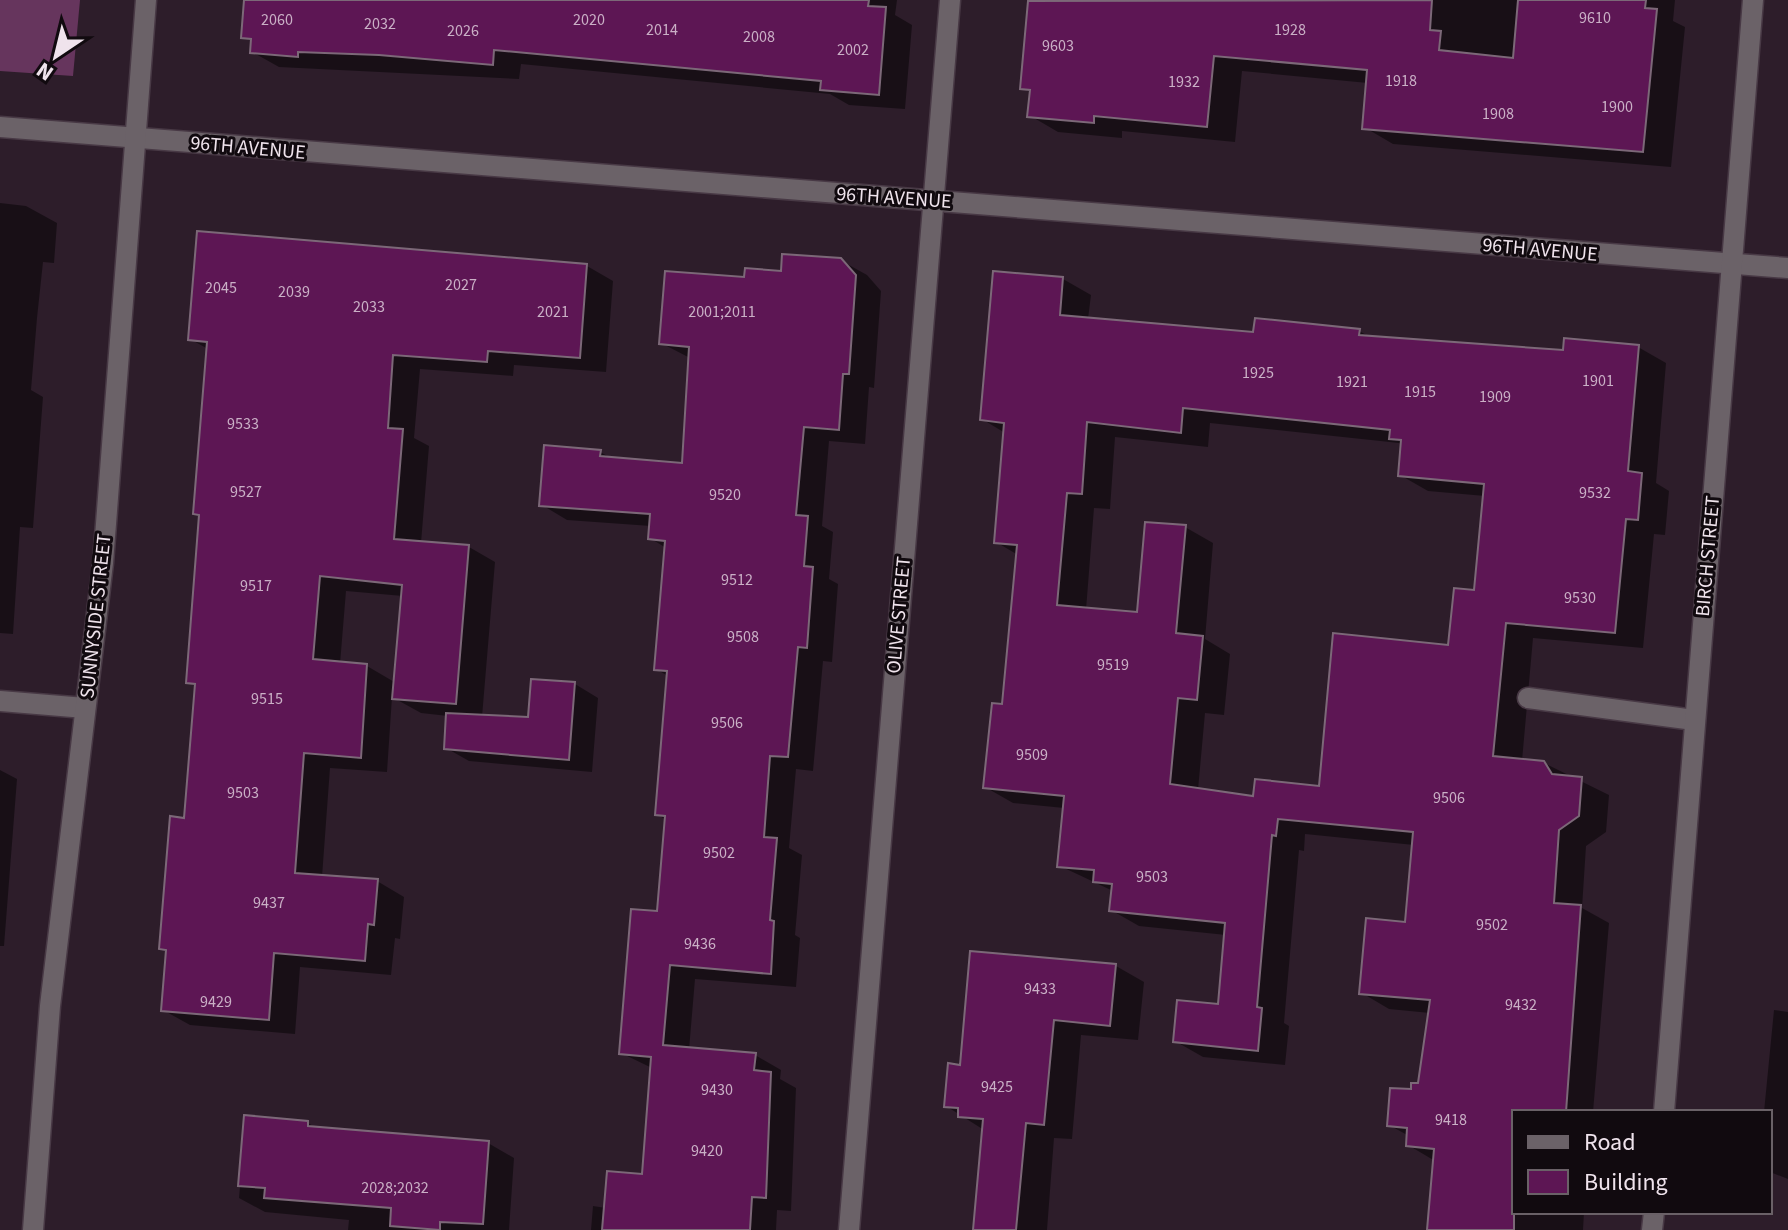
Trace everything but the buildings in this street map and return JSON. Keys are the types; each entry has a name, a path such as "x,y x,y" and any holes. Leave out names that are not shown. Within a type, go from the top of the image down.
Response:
{"street":[{"name":"SUNNYSIDE STREET","path":"33,1230 50,1006 103,563 146,0"},
{"name":"OLIVE STREET","path":"849,1230 950,0"},
{"name":"BIRCH STREET","path":"1664,1110 1753,0"},
{"name":"96TH AVENUE","path":"0,127 1788,268"},
{"path":"1528,698 1694,720"},
{"path":"0,701 85,708"}],"shaded area":[{"path":"0,0 80,0 73,76 0,71"}]}
